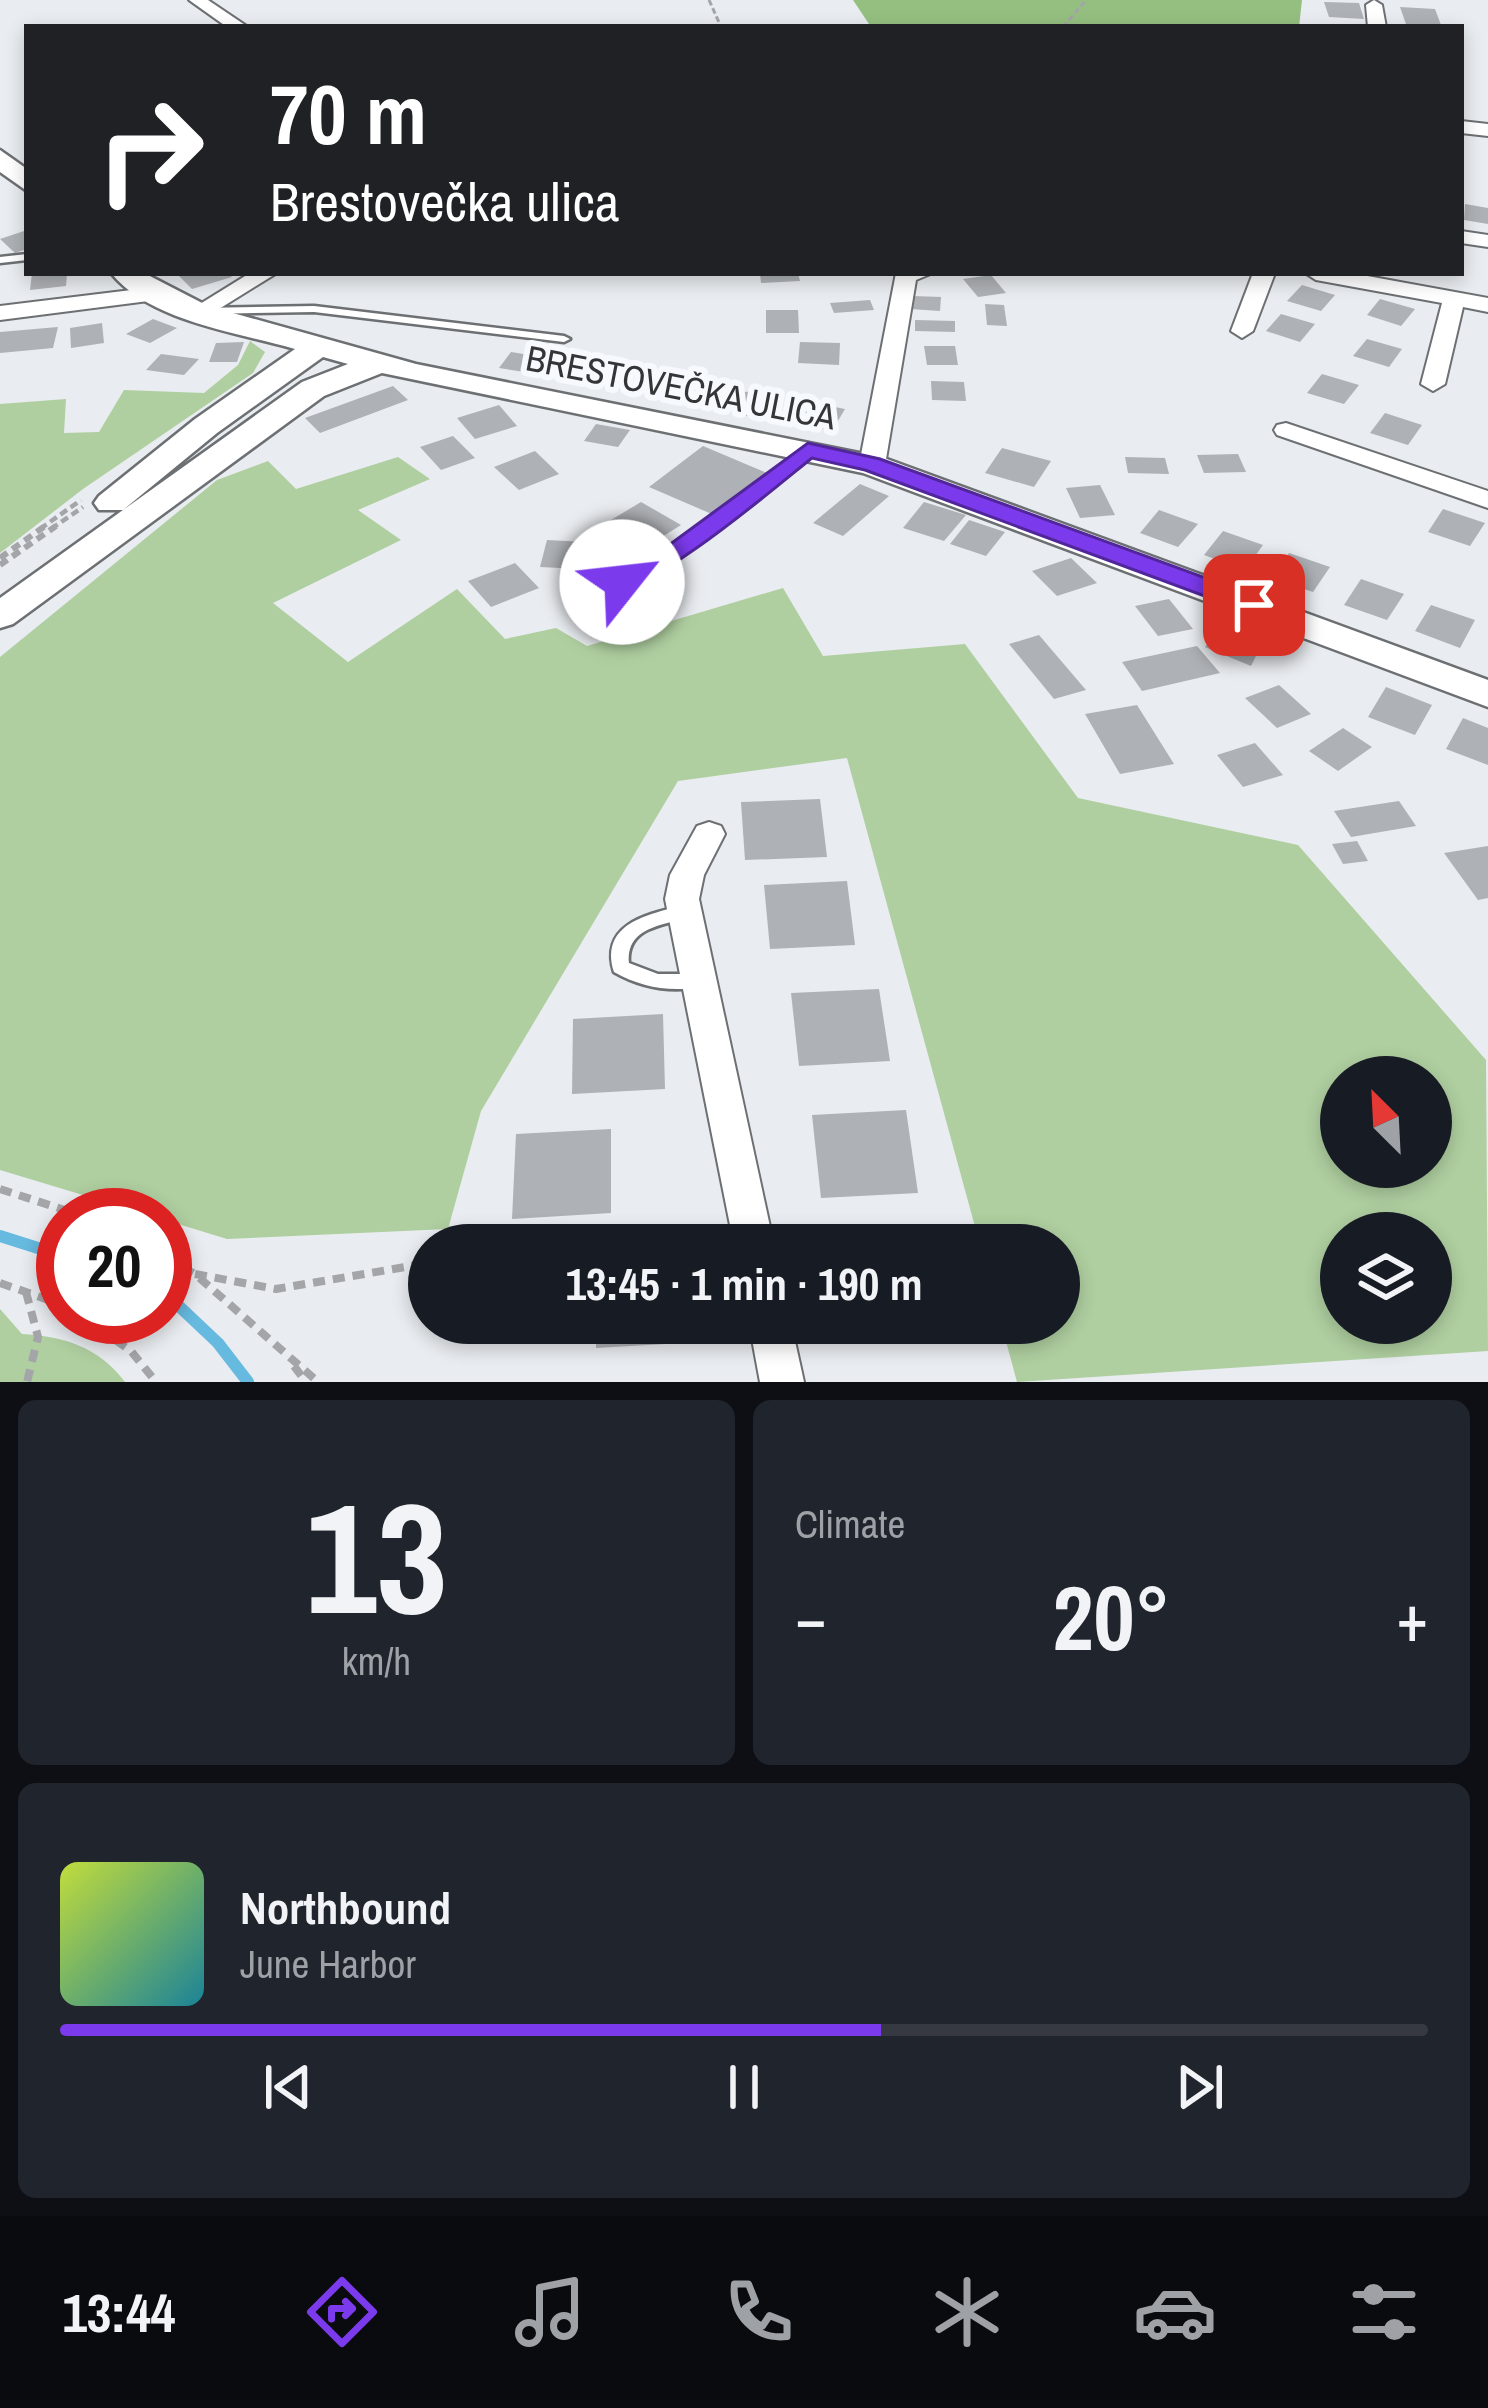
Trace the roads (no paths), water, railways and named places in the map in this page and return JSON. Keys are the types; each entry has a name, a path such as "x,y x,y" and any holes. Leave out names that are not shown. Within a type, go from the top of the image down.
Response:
{"street":[{"path":"197,0 234,24"},
{"path":"0,158 24,180"},
{"name":"BRESTOVEČKA ULICA","path":"129,276 198,312 382,364 595,412 872,464 1488,694"},
{"path":"198,312 261,276"},
{"path":"872,464 904,276"},
{"path":"1242,331 1263,276"},
{"path":"1333,276 1488,305"},
{"path":"0,313 156,294"},
{"path":"1433,384 1454,298"},
{"path":"158,499 204,451 313,372 321,348"},
{"path":"0,583 321,348"},
{"path":"0,616 323,383 382,364"},
{"path":"1286,430 1488,500"},
{"path":"709,834 687,875 682,898 750,1224"},
{"path":"774,1344 782,1382"}],"lane":[{"path":"198,312 314,309 564,339"},
{"path":"622,582 674,553 808,450"},
{"path":"685,912 633,929 620,940 620,967 658,984 700,981"}],"waterway":[{"path":"0,1236 36,1247"},
{"path":"192,1318 248,1382"}]}
